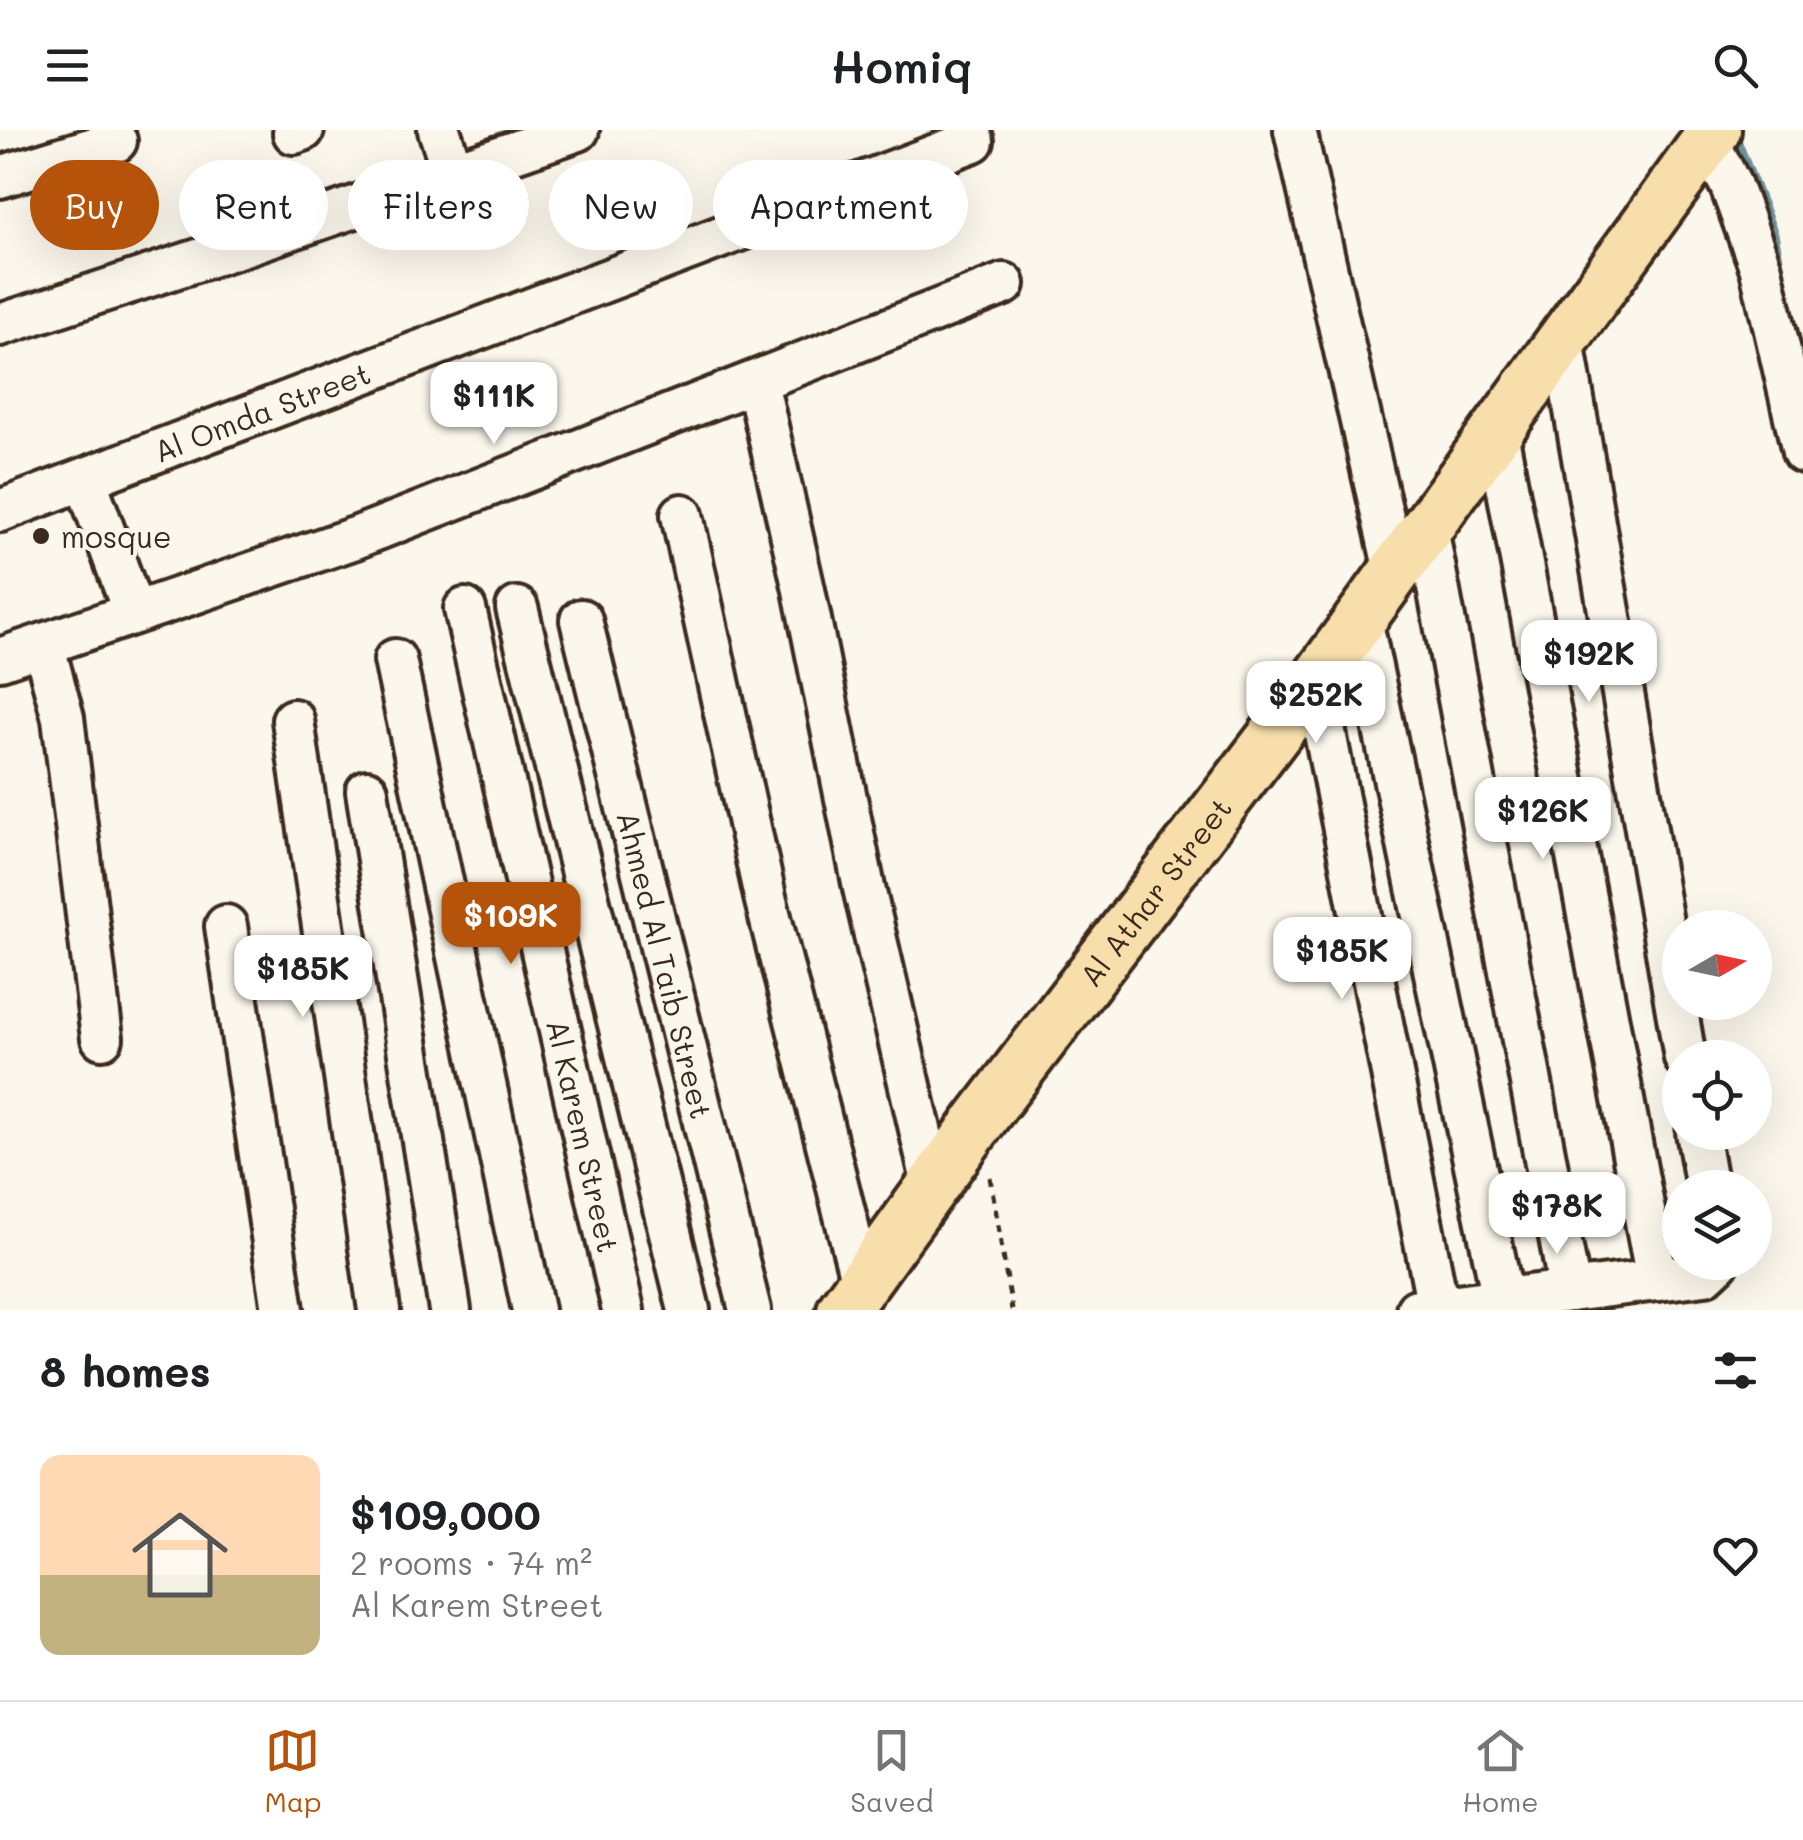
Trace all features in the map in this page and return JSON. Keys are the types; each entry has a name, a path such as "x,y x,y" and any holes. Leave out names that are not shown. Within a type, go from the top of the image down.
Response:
{"main road":[{"name":"Al Athar Street","path":"852,1296 1315,682 1711,136"}],"street":[{"path":"439,130 449,160"},
{"path":"493,160 578,130"},
{"path":"1296,130 1396,572"},
{"path":"1711,136 1761,269 1803,452"},
{"path":"0,177 116,140"},
{"name":"Al Omda Street","path":"0,511 973,141"},
{"path":"0,325 348,209"},
{"path":"0,659 355,538 1004,284"},
{"path":"1563,340 1681,1040"},
{"path":"757,382 864,888 933,1185"},
{"path":"1497,432 1657,1280"},
{"path":"85,479 134,613"},
{"path":"682,515 852,1296"},
{"path":"1427,528 1570,1290"},
{"path":"517,608 689,1310"},
{"name":"Al Karem Street","path":"465,609 623,1310"},
{"path":"1361,619 1494,1304"},
{"name":"Ahmed Al Taib Street","path":"581,620 750,1310"},
{"path":"44,646 63,718 102,1038"},
{"path":"394,660 533,1310"},
{"path":"1315,682 1428,1309 1494,1304 1662,1279"},
{"path":"293,720 379,1310"},
{"path":"367,791 450,1310"},
{"path":"226,926 283,1310"}],"path":[{"path":"981,1120 1012,1310"}],"waterway":[{"path":"1734,133 1774,234 1781,269"}],"place":[{"name":"mosque","path":"41,536"}]}
